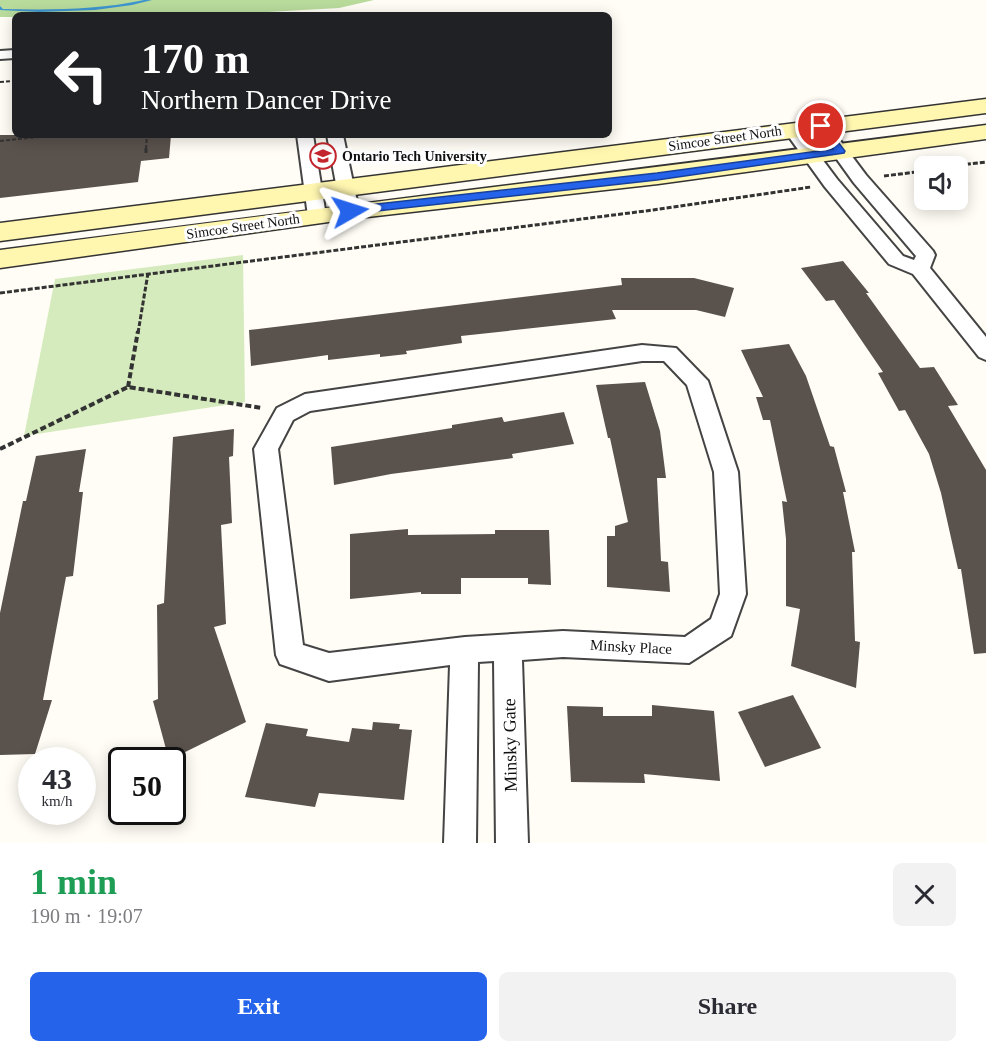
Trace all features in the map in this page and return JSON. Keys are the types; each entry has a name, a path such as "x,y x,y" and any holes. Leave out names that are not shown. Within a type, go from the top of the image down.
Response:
{"main road":[{"path":"831,139 953,126 986,107"},
{"name":"Simcoe Street North","path":"0,232 348,200 792,130 831,139 986,132"},
{"name":"Simcoe Street North","path":"348,200 657,176 809,155 831,139"},
{"name":"Simcoe Street North","path":"0,259 315,204"}],"street":[{"path":"792,130 831,183 896,261 920,269 986,352"},
{"path":"305,138 315,204"},
{"path":"335,138 348,200"},
{"path":"831,139 860,179 926,255 920,269"},
{"name":"Minsky Place","path":"669,352 697,381 726,472 733,594 721,627 689,650 563,644 465,650 329,667 290,655 266,449 285,414 305,403 642,353 669,352"},
{"name":"Minsky Gate","path":"508,648 512,843"},
{"path":"460,843 462,689 465,650"}],"path":[{"path":"0,141 28,138"},
{"path":"146,153 147,138"},
{"path":"968,164 986,162"},
{"path":"860,179 914,172"},
{"path":"0,293 653,210 831,183"},
{"path":"128,387 148,273"},
{"path":"0,449 128,387 262,408"}],"green space":[{"path":"0,0 374,0 339,8 269,12 12,12 12,17 0,17"},
{"path":"243,255 245,402 24,436 55,279"}],"building":[{"path":"0,135 12,135 12,138 171,138 169,158 141,161 138,182 0,198"},
{"path":"843,261 869,293 866,293 920,368 934,367 958,405 948,406 986,470 986,653 974,654 961,569 958,569 941,493 929,454 905,410 899,411 878,373 883,372 834,300 826,301 801,268"},
{"path":"621,278 694,278 734,288 725,317 696,310 612,310 616,319 461,336 462,343 406,351 407,354 380,357 380,354 328,360 328,355 251,366 249,330 622,285"},
{"path":"789,344 806,376 830,446 834,447 846,492 843,492 855,552 852,552 855,641 860,642 856,688 791,666 800,609 786,606 786,539 782,501 787,502 770,420 763,420 756,397 763,397 741,350"},
{"path":"645,382 660,431 666,478 657,478 661,561 668,562 670,592 607,587 607,536 615,536 615,526 628,522 596,385"},
{"path":"564,412 574,444 512,454 513,458 391,474 334,485 331,447 452,428 452,425 502,417 504,422"},
{"path":"234,429 233,456 229,457 232,523 221,525 226,624 214,627 246,722 186,752 186,747 165,747 153,701 158,699 157,605 164,603 173,437"},
{"path":"86,449 79,492 83,492 73,576 66,577 43,700 52,700 37,747 18,747 18,754 0,755 0,613 23,501 26,501 36,456"},
{"path":"408,529 408,535 495,534 495,530 549,530 551,585 528,584 528,578 461,578 461,594 421,594 421,592 350,599 350,534"},
{"path":"793,695 821,748 765,767 738,712"},
{"path":"652,705 714,711 720,781 644,774 645,783 571,782 567,706 603,707 603,716 652,716"},
{"path":"373,722 400,724 399,729 412,730 404,800 319,793 315,807 245,797 266,723 308,729 306,736 349,742 352,728 372,730"}],"waterway":[{"path":"0,7 2,10 77,10 114,7 150,0"}],"place":[{"name":"Ontario Tech University","path":"323,156"}],"route":[{"path":"350,211 657,176 840,151 821,126"}]}
